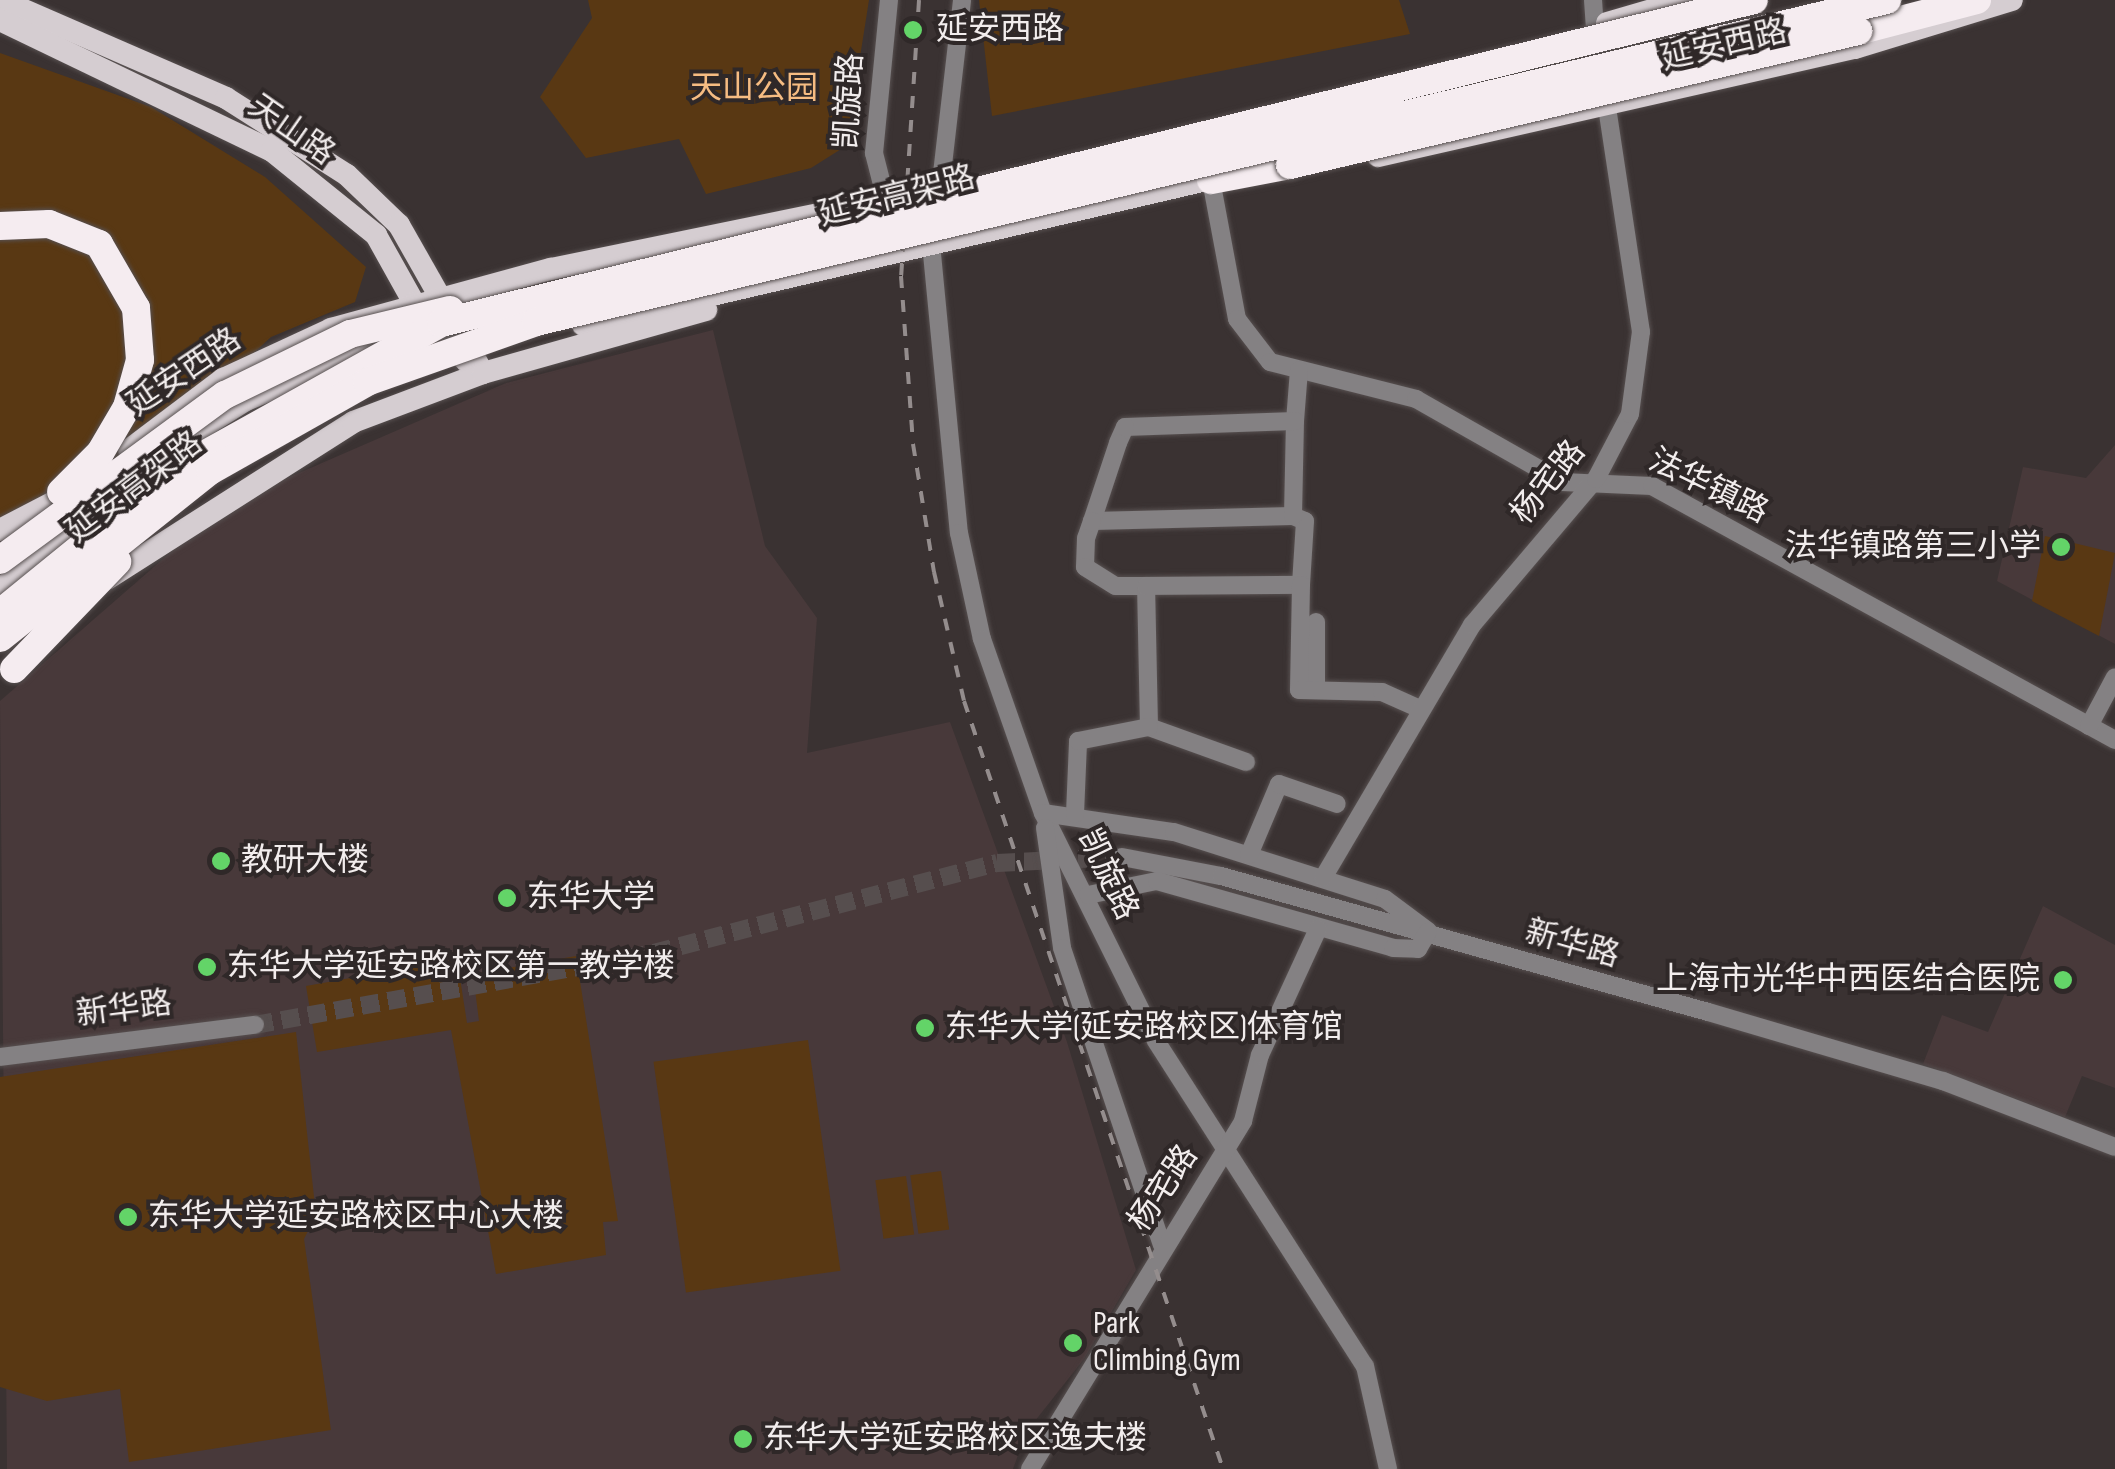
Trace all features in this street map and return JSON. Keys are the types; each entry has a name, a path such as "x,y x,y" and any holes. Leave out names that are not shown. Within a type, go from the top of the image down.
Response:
{"highway":[{"name":"延安高架路","path":"2,623 191,461 319,384 506,302 1754,0"},
{"name":"延安高架路","path":"2,623 161,508 367,382 536,322 1887,0"},
{"path":"1211,180 1290,165 1977,0"},
{"path":"0,226 49,224 98,244 127,285 141,332 127,406 100,453 0,559"},
{"path":"19,539 150,442 297,356 402,318 506,302"},
{"path":"0,682 161,508"}],"main road":[{"path":"1,0 226,98 320,157 399,225 440,295 442,322"},
{"name":"延安西路","path":"0,559 131,448 272,354 414,303 1121,151 1686,0"},
{"name":"延安西路","path":"2,623 70,569 334,395 464,352 770,286 1133,200 1602,72 1896,0"},
{"name":"延安西路","path":"1211,180 1412,151 1607,106 2012,0"},
{"name":"天山路","path":"0,20 272,151 376,235 414,303 442,322 483,373"},
{"path":"1121,151 1133,200"},
{"name":"延安西路","path":"0,589 19,539 189,436 335,358 442,322 739,245 797,220"},
{"name":"延安西路","path":"48,614 321,438 483,373 770,286"},
{"name":"延安西路","path":"131,448 189,436"},
{"path":"0,665 48,614 70,569 19,539 93,480"},
{"path":"161,508 217,505"}],"street":[{"name":"凯旋路","path":"881,201 875,99 888,0"},
{"name":"凯旋路","path":"962,0 942,190 926,247 959,533 982,639 1043,813 1088,895 1125,987 1365,1366 1388,1469"},
{"path":"1593,0 1595,27"},
{"name":"杨宅路","path":"1323,878 1420,708 1501,586 1596,478 1630,414 1641,362 1602,72"},
{"name":"法华镇路","path":"1211,180 1237,319 1270,362 1416,398 1549,477 1596,478 1652,486 2115,740"},
{"path":"881,201 926,247"},
{"path":"1293,516 1298,370"},
{"path":"1295,420 1132,422 1092,521 1085,567 1116,586 1300,585"},
{"path":"1092,521 1293,516 1304,521 1299,690 1382,692 1420,708"},
{"path":"1146,586 1149,727"},
{"path":"1316,622 1316,689"},
{"path":"2089,726 2115,678"},
{"path":"1076,814 1078,741 1149,727 1246,762"},
{"path":"1249,856 1279,784 1337,804"},
{"path":"1088,895 1157,880 1318,929 1408,950 1428,932 1397,905 1323,878 1132,820 1043,813 1062,948 1162,1245"},
{"name":"新华路","path":"1122,857 1428,932 1943,1082 2115,1146"},
{"name":"杨宅路","path":"1030,1469 1162,1245 1228,1148 1318,929"},
{"name":"新华路","path":"0,1057 255,1025"}],"shaded area":[{"name":"东华大学","path":"713,330 765,546 817,618 807,753 950,722 1067,1042 1136,1270 1084,1359 1027,1431 1013,1469 7,1469 0,701 225,505 506,383"},
{"name":"法华镇路第三小学","path":"2115,445 2115,644 1997,581 2023,467 2086,478"},
{"name":"上海市光华中西医结合医院","path":"2043,906 2115,945 2115,1088 2082,1076 2065,1117 1923,1064 1942,1015 1988,1032"}],"green space":[{"name":"天山公园","path":"588,0 869,0 846,146 811,168 706,194 679,139 586,158 540,97 592,18"},
{"path":"979,0 1399,0 1410,34 992,116"},
{"path":"0,53 151,107 265,177 366,267 355,302 271,337 132,465 0,535"},
{"path":"2045,536 2115,553 2099,636 2032,601"},
{"path":"576,956 618,1221 603,1222 606,1255 496,1274 451,1030 317,1052 306,986 457,959 467,1023 479,1021 473,974"},
{"path":"296,1032 316,1215 304,1239 331,1430 129,1462 120,1389 47,1401 0,1387 0,1077"},
{"path":"808,1040 840,1271 686,1292 654,1062"},
{"path":"941,1171 949,1229 919,1234 910,1175"},
{"path":"906,1176 914,1234 884,1239 875,1180"}],"tunnel":[{"path":"255,1025 654,953 997,863 1122,857"}],"railway":[{"path":"919,0 901,276 913,444 934,572 964,701 1223,1469"}],"place":[{"name":"延安西路","path":"913,30"},
{"name":"法华镇路第三小学","path":"2061,547"},
{"name":"教研大楼","path":"221,861"},
{"name":"东华大学","path":"507,898"},
{"name":"东华大学延安路校区第一教学楼","path":"207,967"},
{"name":"上海市光华中西医结合医院","path":"2063,980"},
{"name":"东华大学(延安路校区)体育馆","path":"925,1028"},
{"name":"东华大学延安路校区中心大楼","path":"128,1217"},
{"name":"Park Climbing Gym","path":"1073,1343"},
{"name":"东华大学延安路校区逸夫楼","path":"743,1439"}]}
